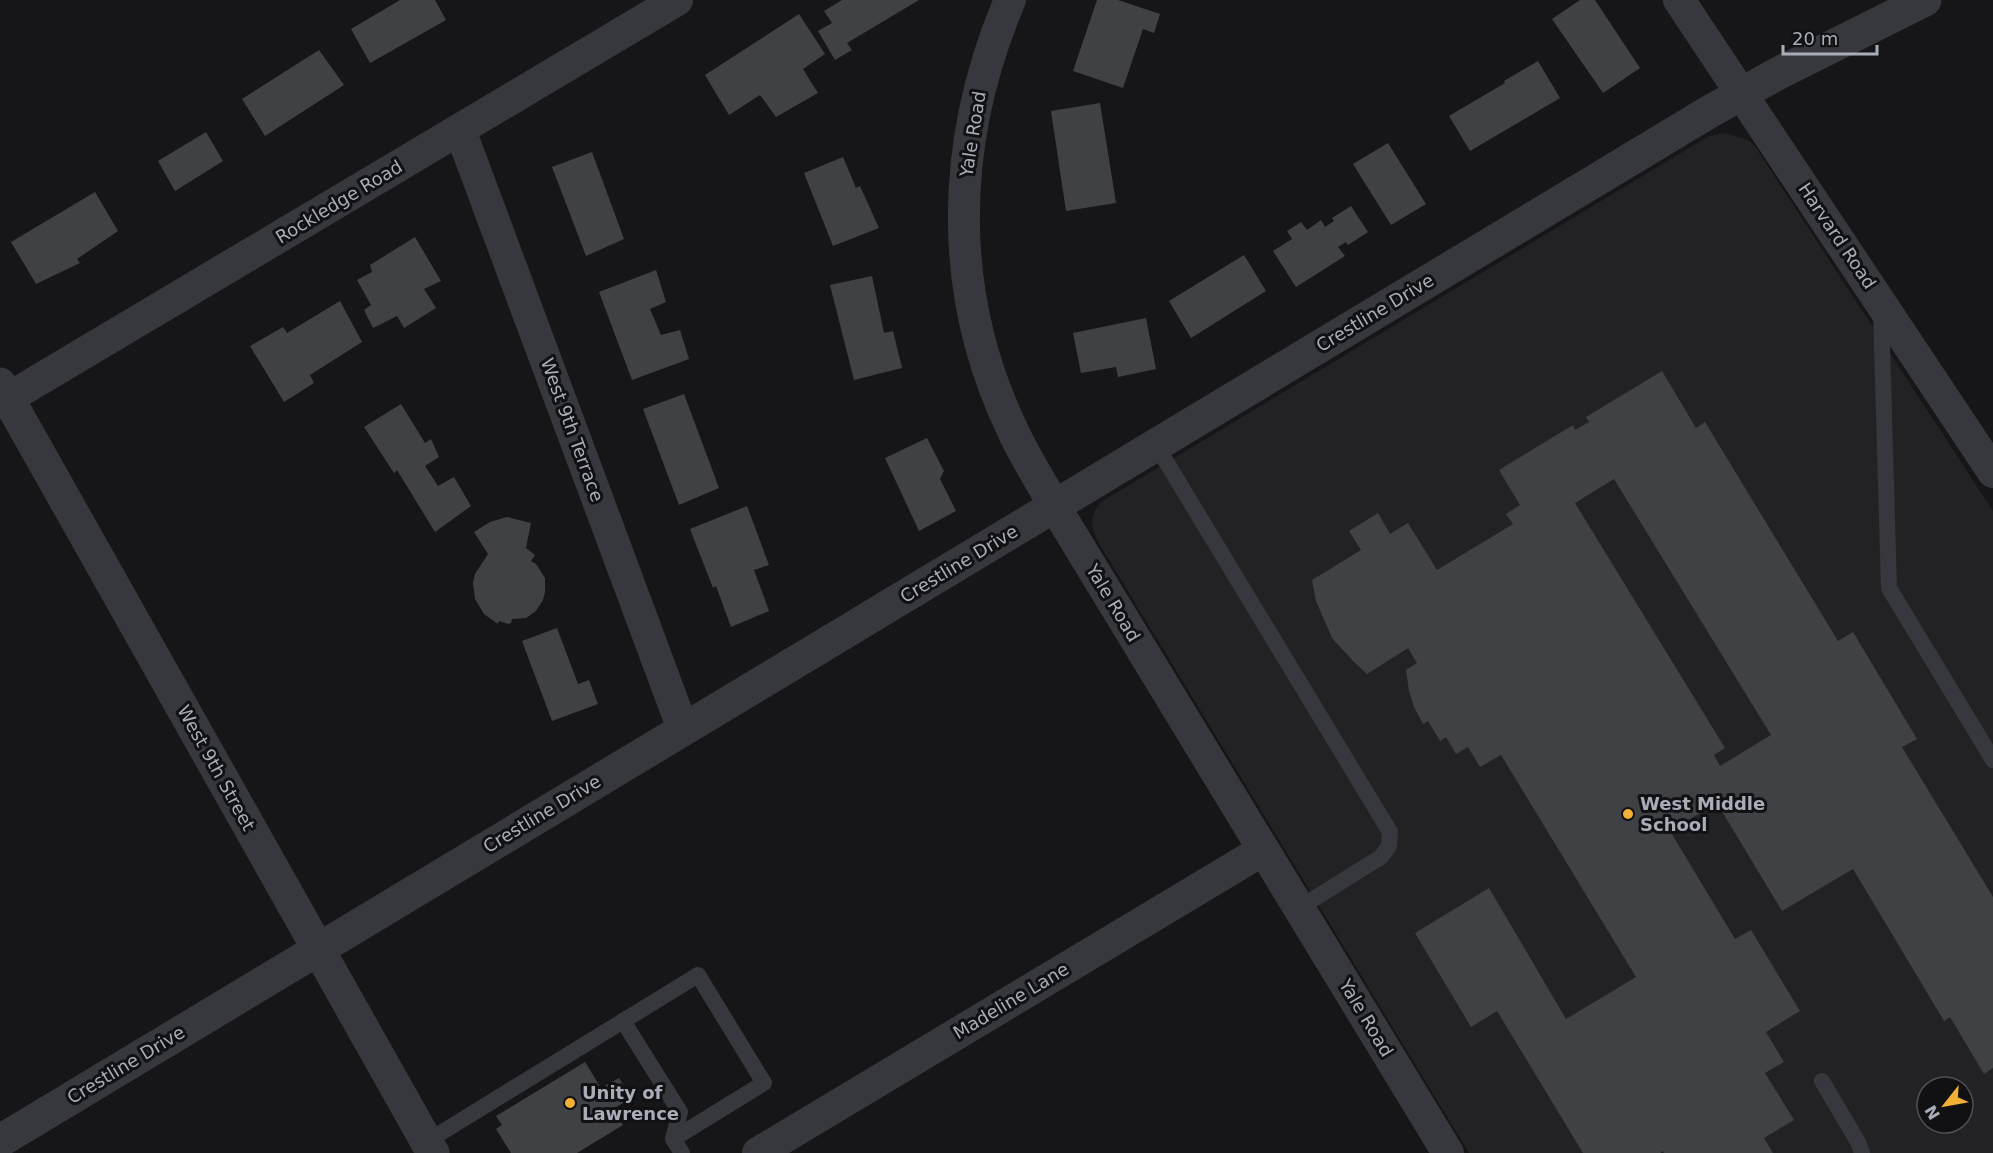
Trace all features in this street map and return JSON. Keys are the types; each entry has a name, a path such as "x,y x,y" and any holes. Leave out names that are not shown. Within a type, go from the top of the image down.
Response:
{"street":[{"name":"Rockledge Road","path":"3,395 460,130 677,0"},
{"name":"Yale Road","path":"1010,0 984,70 971,125 965,179 964,231 968,287 978,337 992,379 1013,431 1055,507 1448,1153"},
{"name":"Harvard Road","path":"1679,0 1993,472"},
{"name":"Crestline Drive","path":"0,1141 1742,94 1777,74 1926,0"},
{"name":"West 9th Terrace","path":"460,130 684,729"},
{"name":"West 9th Street","path":"3,395 429,1148"},
{"name":"Madeline Lane","path":"758,1153 1263,850"}],"lane":[{"path":"1880,301 1889,588 1993,760"},
{"path":"1156,446 1390,832 1389,846 1382,856 1299,908"},
{"path":"429,1148 623,1021 698,975 764,1083 677,1146"},
{"path":"623,1021 680,1113 677,1146"},
{"path":"1822,1081 1858,1142 1862,1153"}],"shaded area":[{"name":"West Middle School","path":"1726,133 1750,141 1993,511 1993,1153 1469,1153 1097,540 1092,517 1101,502 1709,136"}],"building":[{"path":"400,0 435,0 446,20 370,63 351,29"},
{"path":"842,0 919,0 847,43 852,50 835,60 818,31 832,23 824,11"},
{"path":"1097,0 1118,0 1160,14 1154,33 1143,29 1123,88 1073,71"},
{"path":"1580,0 1595,0 1640,68 1603,93 1552,19"},
{"path":"799,14 825,54 803,69 818,93 776,117 760,95 729,115 705,75"},
{"path":"319,50 344,85 265,136 242,99"},
{"path":"1538,61 1560,98 1470,151 1449,116"},
{"path":"1100,103 1116,203 1066,211 1051,111"},
{"path":"206,132 223,161 175,191 158,161"},
{"path":"1388,143 1426,204 1391,225 1353,164"},
{"path":"592,152 624,239 586,256 552,167"},
{"path":"843,157 856,188 860,186 879,228 833,246 804,173"},
{"path":"95,192 118,231 77,259 80,263 36,284 11,242"},
{"path":"1351,206 1368,232 1348,245 1346,242 1338,247 1345,256 1296,287 1273,251 1292,239 1287,231 1301,222 1307,230 1321,220 1325,227 1334,221 1332,218"},
{"path":"415,237 441,281 424,289 436,308 404,328 397,316 373,328 364,310 371,305 357,280 372,272 370,265"},
{"path":"1244,255 1266,291 1191,338 1169,301"},
{"path":"656,270 666,302 650,309 661,335 680,330 689,359 632,380 599,292"},
{"path":"872,276 884,333 893,331 902,368 854,380 830,285"},
{"path":"340,301 362,342 310,375 314,383 284,402 250,346 283,327 287,333"},
{"path":"1146,318 1156,369 1118,377 1116,367 1081,373 1073,333"},
{"path":"1662,371 1696,428 1705,422 1838,641 1853,632 1917,739 1902,747 1993,897 1993,1068 1984,1074 1950,1017 1944,1021 1853,869 1782,911 1717,803 1670,831 1735,939 1751,930 1800,1011 1766,1032 1784,1062 1765,1073 1794,1120 1764,1138 1773,1153 1664,1153 1663,1151 1660,1153 1583,1153 1497,1011 1471,1027 1415,933 1489,888 1566,1019 1636,977 1501,755 1480,767 1468,747 1456,754 1446,737 1440,741 1428,721 1423,724 1409,691 1406,670 1417,663 1408,648 1367,674 1354,662 1332,638 1316,601 1312,580 1361,550 1349,531 1378,513 1390,534 1408,523 1437,570 1513,524 1506,514 1520,505 1499,470 1573,425 1575,430 1589,422 1586,417","holes":["1614,479 1771,735 1720,766 1714,755 1725,748 1575,503"]},
{"path":"684,394 719,488 679,505 643,409"},
{"path":"401,404 425,443 431,439 439,457 425,466 438,486 454,477 471,506 435,532 397,470 394,473 364,427"},
{"path":"927,438 944,471 940,479 956,511 919,531 885,458"},
{"path":"747,506 769,565 754,570 769,611 731,627 716,586 713,588 690,529"},
{"path":"507,517 531,523 526,548 535,555 531,561 536,564 545,578 545,592 536,611 526,618 512,619 508,624 499,621 498,624 484,614 475,599 473,583 475,574 488,554 474,532 490,522"},
{"path":"557,628 578,684 589,680 598,704 552,721 522,641"},
{"name":"Unity of Lawrence","path":"585,1062 601,1088 619,1078 631,1098 613,1109 623,1125 577,1153 511,1153 496,1129 502,1125 496,1116"}],"place":[{"name":"West Middle School","path":"1628,814"},
{"name":"Unity of Lawrence","path":"570,1103"}]}
